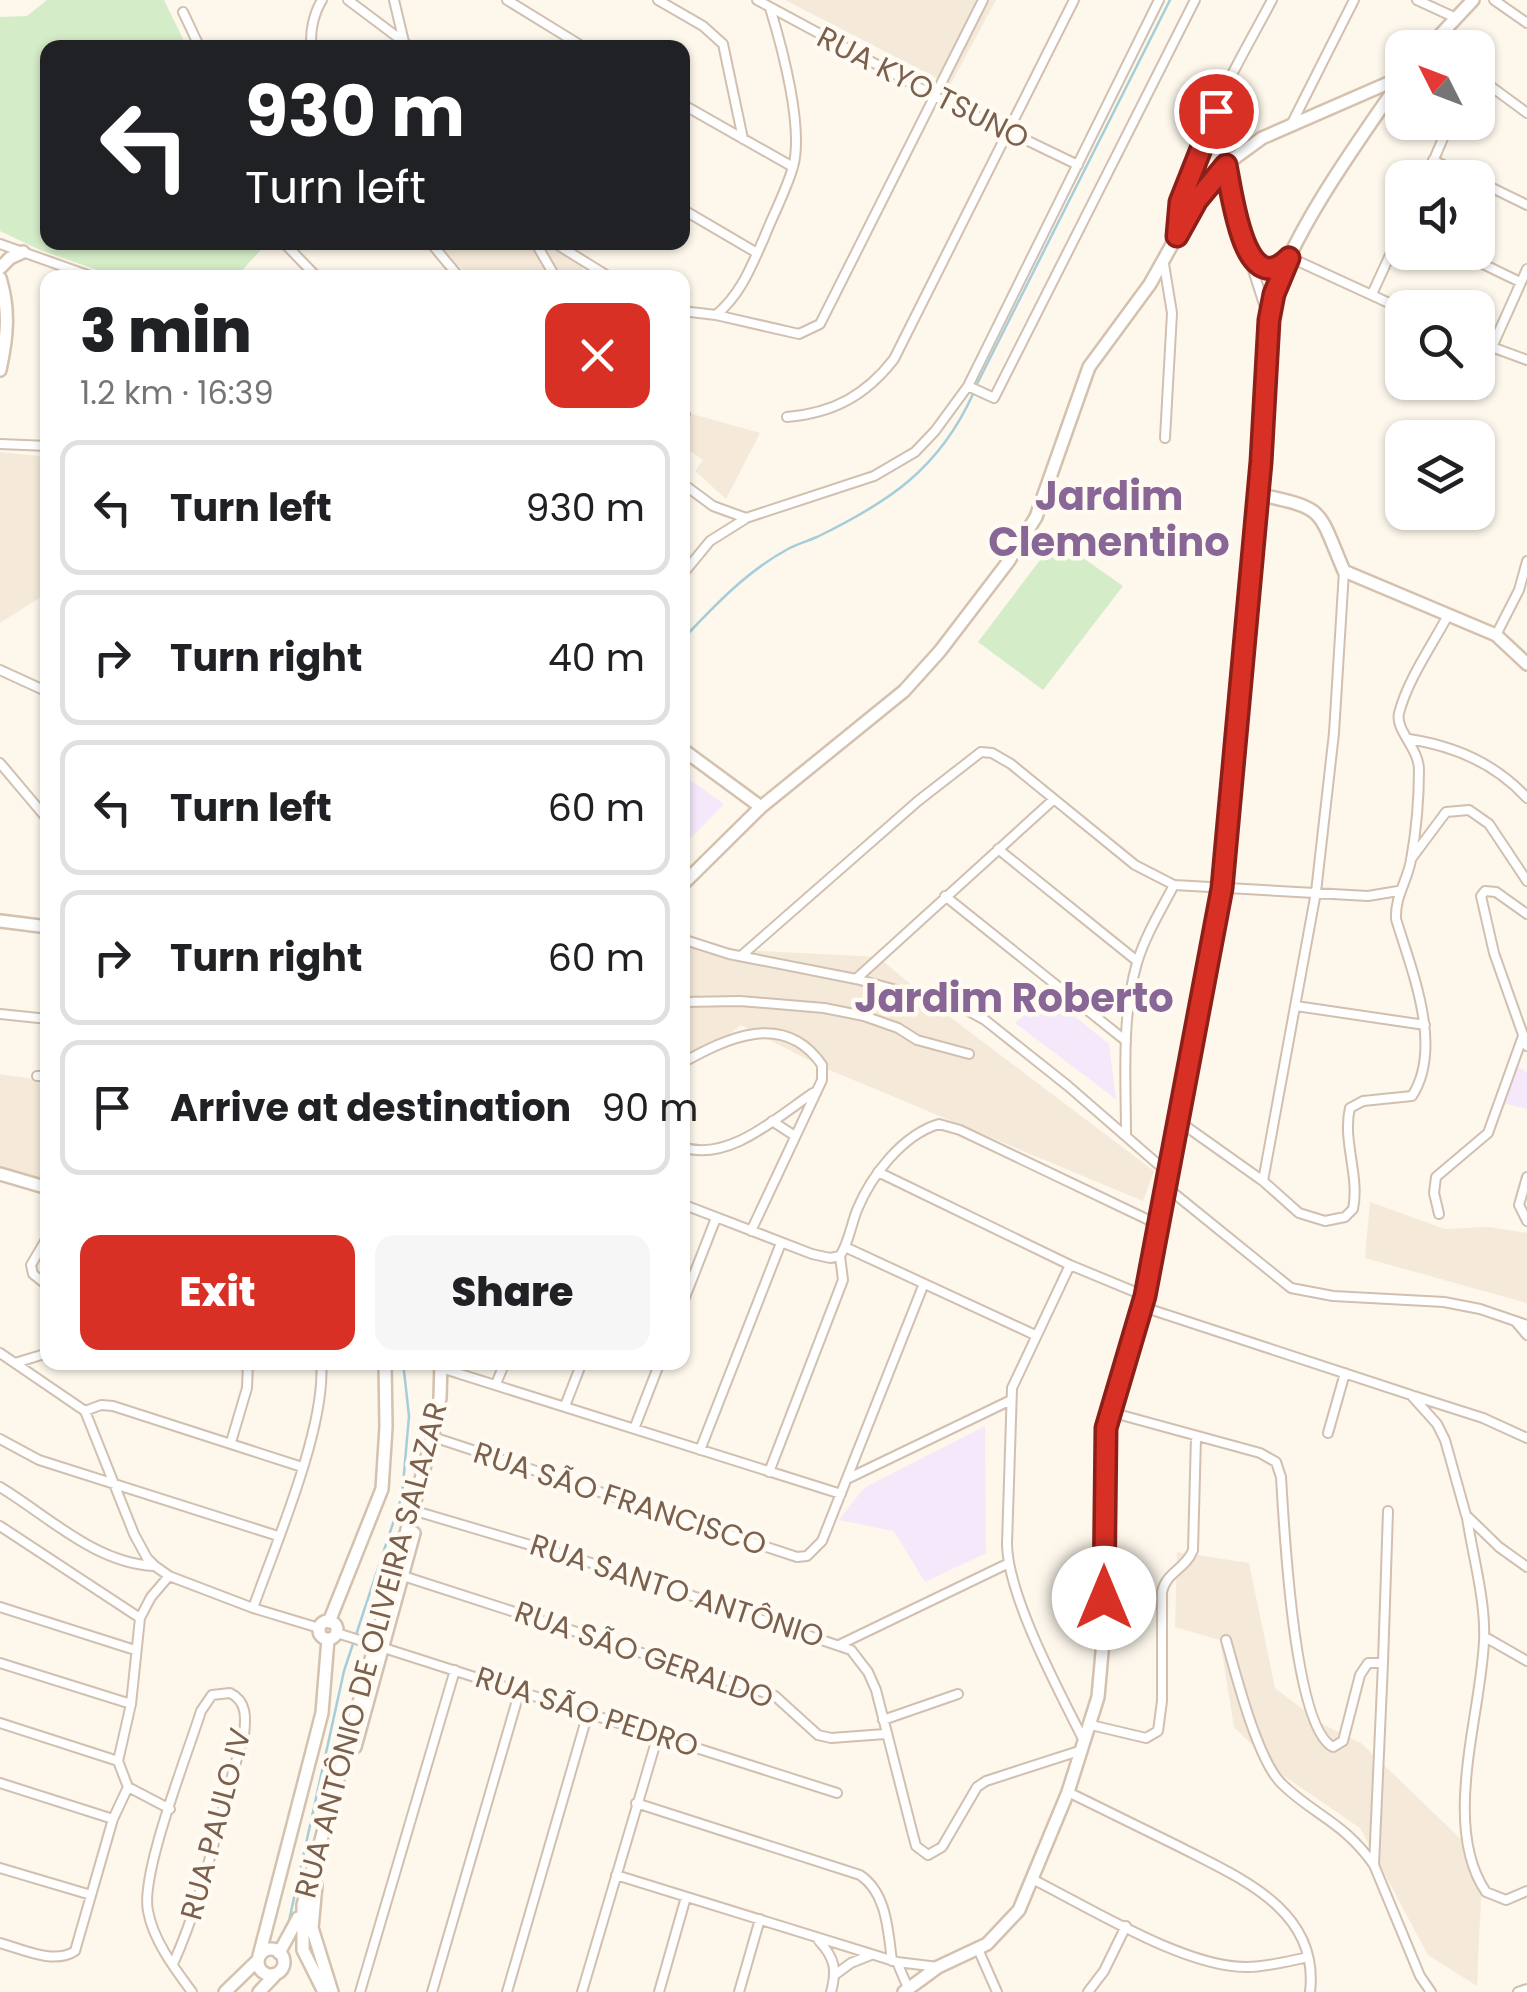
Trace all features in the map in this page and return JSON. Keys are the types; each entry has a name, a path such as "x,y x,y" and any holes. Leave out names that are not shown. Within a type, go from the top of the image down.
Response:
{"main road":[{"path":"1445,30 1473,0"},
{"path":"690,877 761,807 904,691 940,652 1008,562 1036,517 1089,368 1164,264 1197,200 1226,165 1262,138 1385,86"},
{"path":"906,1990 938,1966 978,1949 1013,1919 1034,1880 1091,1725 1102,1662 1104,1468 1110,1412 1144,1301 1222,888 1269,320 1274,294 1289,258 1385,104"},
{"path":"1342,106 1364,106 1374,120"},
{"path":"0,268 23,252"},
{"path":"0,278 6,296 8,327 0,370"},
{"path":"1257,494 1298,502 1318,512 1344,571 1496,635 1527,664"},
{"path":"690,754 761,807"},
{"path":"0,921 40,926"},
{"path":"0,1174 40,1186"},
{"path":"312,1928 297,1959 279,1962 263,1974 258,1958 322,1712 331,1631 382,1489 385,1370"},
{"name":"RUA ANTÔNIO DE OLIVEIRA SALAZAR","path":"332,1992 312,1928 315,1888 436,1438 444,1370"},
{"name":"RUA ANTÔNIO DE OLIVEIRA SALAZAR","path":"324,1992 302,1950 303,1905 379,1646"},
{"path":"259,1992 279,1962 303,1905"},
{"path":"224,1991 268,1950 279,1962"},
{"path":"302,1950 322,1966"}],"street":[{"path":"310,40 322,0"},
{"path":"348,0 401,40"},
{"path":"394,0 406,40"},
{"path":"506,0 573,40"},
{"path":"658,0 703,26 723,44 743,139"},
{"name":"RUA KYO TSUNO","path":"758,0 935,96 1078,165"},
{"path":"690,313 799,334 820,324 984,0"},
{"path":"787,417 808,416 854,399 878,380 894,359 1074,0"},
{"path":"690,565 710,541 746,518 874,476 915,452 935,431 970,387 1160,0"},
{"path":"970,387 991,397 1195,0"},
{"path":"1177,236 1180,202 1204,135 1272,0"},
{"path":"1290,126 1354,0"},
{"path":"1417,0 1456,18"},
{"path":"1494,0 1527,23"},
{"path":"716,315 732,302 793,167 794,125 770,8"},
{"path":"183,12 196,40"},
{"path":"1495,90 1527,113"},
{"path":"690,109 793,167"},
{"path":"1433,160 1442,140"},
{"path":"1226,165 1269,320"},
{"path":"1495,189 1527,205"},
{"path":"690,214 757,253"},
{"path":"0,244 74,270"},
{"path":"1246,248 1266,270 1274,270 1289,258 1385,300"},
{"path":"291,250 310,270"},
{"path":"437,250 453,270"},
{"path":"566,250 598,270"},
{"path":"1164,264 1172,313 1165,438"},
{"path":"1372,294 1385,266"},
{"path":"1495,270 1520,282"},
{"path":"1495,340 1527,270"},
{"path":"1495,348 1527,360"},
{"path":"0,444 40,446"},
{"path":"690,488 713,506 746,518"},
{"path":"1496,635 1523,592 1527,561"},
{"path":"1262,1181 1316,892 1334,734 1344,571"},
{"path":"1411,860 1419,771 1416,752 1399,726 1400,709 1447,616"},
{"path":"0,671 40,688"},
{"path":"1409,739 1473,757 1504,775 1527,798"},
{"path":"741,956 975,754 986,752 996,755 1135,865 1174,885 1368,896 1398,891"},
{"path":"0,763 40,810"},
{"path":"856,980 1053,800"},
{"path":"1177,1120 1262,1181 1299,1213 1326,1221 1349,1214 1356,1186 1348,1114 1356,1102 1412,1096 1422,1067 1425,1025 1396,919 1398,891 1411,860 1446,812 1469,810 1489,824 1527,881"},
{"path":"998,849 1137,961"},
{"path":"1126,1136 1126,1041 1137,961 1174,885"},
{"path":"1439,1214 1434,1193 1436,1176 1488,1133 1525,1041 1480,900 1485,891 1493,891 1527,914"},
{"path":"945,896 1126,1041"},
{"path":"690,941 921,995 974,1013 1126,1136 1167,1180 1291,1288 1333,1296 1444,1302 1480,1309 1527,1326"},
{"path":"690,1002 740,1001 824,1008 864,1016 898,1028 917,1040 969,1054"},
{"path":"1296,1006 1425,1025"},
{"path":"0,1014 40,1018"},
{"path":"690,1059 738,1035 771,1034 791,1040 816,1056 823,1071 751,1231"},
{"path":"690,1147 713,1150 772,1121 816,1090"},
{"path":"772,1121 795,1136"},
{"path":"769,1472 844,1280 843,1252 859,1206 891,1157 931,1126 960,1130 1157,1224"},
{"path":"878,1172 1144,1301 1345,1374 1447,1404 1527,1438"},
{"path":"1527,1177 1519,1206 1527,1222"},
{"path":"31,1183 40,1190"},
{"path":"690,1207 830,1258 843,1252 1035,1335"},
{"path":"690,1285 716,1218"},
{"path":"700,1450 781,1243"},
{"path":"40,1250 31,1266 40,1280"},
{"path":"1070,1265 1014,1379 1009,1401 1007,1564 1083,1746"},
{"path":"456,1370 841,1494 923,1286"},
{"path":"1516,1322 1527,1335"},
{"path":"0,1353 85,1412 111,1484 140,1547 155,1566"},
{"path":"15,1363 40,1355"},
{"path":"231,1442 247,1388 248,1370"},
{"path":"252,1608 302,1467 316,1414 322,1370"},
{"path":"496,1384 502,1370"},
{"path":"564,1406 579,1370"},
{"path":"634,1429 657,1370"},
{"path":"1328,1433 1345,1374"},
{"path":"1410,1395 1429,1413 1445,1440 1466,1515 1485,1637 1466,1793 1466,1842 1486,1892 1506,1900 1527,1891"},
{"path":"847,1479 1009,1401"},
{"path":"85,1412 101,1405 113,1406 302,1467"},
{"path":"1110,1412 1271,1457 1279,1469 1300,1665 1314,1722 1326,1744 1333,1747 1344,1741 1360,1675 1368,1663 1382,1663"},
{"path":"1091,1725 1146,1738 1158,1731 1162,1702 1162,1592 1168,1576 1187,1562 1193,1550 1196,1437"},
{"name":"RUA SÃO FRANCISCO","path":"436,1438 756,1543 807,1556 822,1541 841,1494"},
{"path":"0,1439 39,1460 278,1536"},
{"path":"0,1486 105,1554 132,1564 155,1566"},
{"name":"RUA SANTO ANTÔNIO","path":"416,1511 608,1568 851,1650 868,1672 916,1846 928,1855 942,1847 977,1788 1083,1746"},
{"path":"1374,1865 1388,1511"},
{"path":"1466,1515 1500,1548 1527,1567"},
{"path":"0,1526 140,1618"},
{"path":"841,1644 1007,1564"},
{"name":"RUA SÃO PEDRO","path":"155,1566 169,1576 252,1608 837,1792"},
{"name":"RUA SÃO GERALDO","path":"398,1575 775,1696 818,1735 831,1738 886,1734"},
{"path":"169,1576 140,1618 131,1704 118,1762 128,1787 170,1809"},
{"path":"0,1607 135,1650"},
{"path":"1485,1637 1527,1660"},
{"path":"1226,1640 1274,1774 1284,1786 1342,1827 1374,1865 1420,1976 1431,1992"},
{"path":"0,1664 131,1704"},
{"path":"360,1992 455,1670"},
{"path":"432,1992 520,1690"},
{"name":"RUA PAULO IV","path":"173,1964 202,1884 244,1735 245,1711 234,1695 221,1693 206,1700 147,1891 147,1910 154,1932 173,1964 193,1992"},
{"path":"883,1720 958,1694"},
{"path":"507,1992 588,1713"},
{"path":"0,1723 118,1762"},
{"path":"582,1992 658,1735"},
{"path":"1054,1758 1073,1776"},
{"path":"0,1783 113,1819"},
{"path":"0,1942 52,1957 68,1956 80,1944 113,1819 128,1787"},
{"path":"1068,1792 1263,1891 1294,1924 1308,1957 1310,1992"},
{"path":"636,1804 860,1875 874,1888 880,1902 894,1961 906,1990"},
{"path":"0,1868 91,1895"},
{"path":"616,1875 894,1961 938,1966"},
{"path":"1034,1880 1187,1955 1218,1965 1248,1967 1308,1957"},
{"path":"659,1992 686,1897"},
{"path":"738,1992 760,1919"},
{"path":"1088,1992 1104,1971 1126,1926"},
{"path":"816,1938 830,1952 836,1974 831,1992"},
{"path":"978,1949 998,1992"},
{"path":"836,1974 875,1954"},
{"path":"1518,1992 1527,1989"}],"shaded area":[{"path":"785,0 996,0 950,85"},
{"path":"432,250 571,250 583,270 464,270"},
{"path":"690,413 760,433 726,499 695,471 703,460 690,451"},
{"path":"0,452 40,456 40,597 0,623"},
{"path":"690,780 724,804 690,839"},
{"path":"690,947 878,957 950,1017 1154,1171 1143,1201 820,1066 741,1025 690,1065"},
{"path":"1048,995 1109,1044 1116,1099 1015,1023"},
{"path":"1517,1067 1527,1072 1527,1109 1503,1103"},
{"path":"0,1074 40,1080 40,1178 0,1166"},
{"path":"1370,1202 1445,1229 1488,1227 1527,1233 1527,1303 1365,1258"},
{"path":"985,1426 986,1553 925,1582 894,1531 839,1520 864,1488"},
{"path":"1177,1552 1249,1563 1275,1688 1322,1724 1361,1743 1468,1846 1482,1876 1477,1986 1428,1955 1360,1828 1284,1776 1234,1727 1220,1640 1175,1627"}],"green space":[{"path":"47,0 164,0 184,40 40,40 40,250 0,231 0,17 27,16"},
{"path":"40,250 261,250 242,270 97,270"},
{"path":"1056,539 1123,586 1043,690 978,642"}],"waterway":[{"path":"976,386 1170,0"},
{"path":"690,632 759,568 788,549 867,510 909,480 944,443 973,394"},
{"path":"289,1921 344,1671 402,1496 409,1416 404,1370"}],"district":[{"name":"Jardim Clementino","path":"1109,519"},
{"name":"Jardim Roberto","path":"1014,998"}],"route":[{"path":"1104,1598 1106,1428 1145,1296 1222,888 1261,462 1269,320 1274,294 1289,258 1274,270 1260,268 1256,263 1246,248 1226,165 1197,200 1177,236 1180,202 1216,111"}]}
